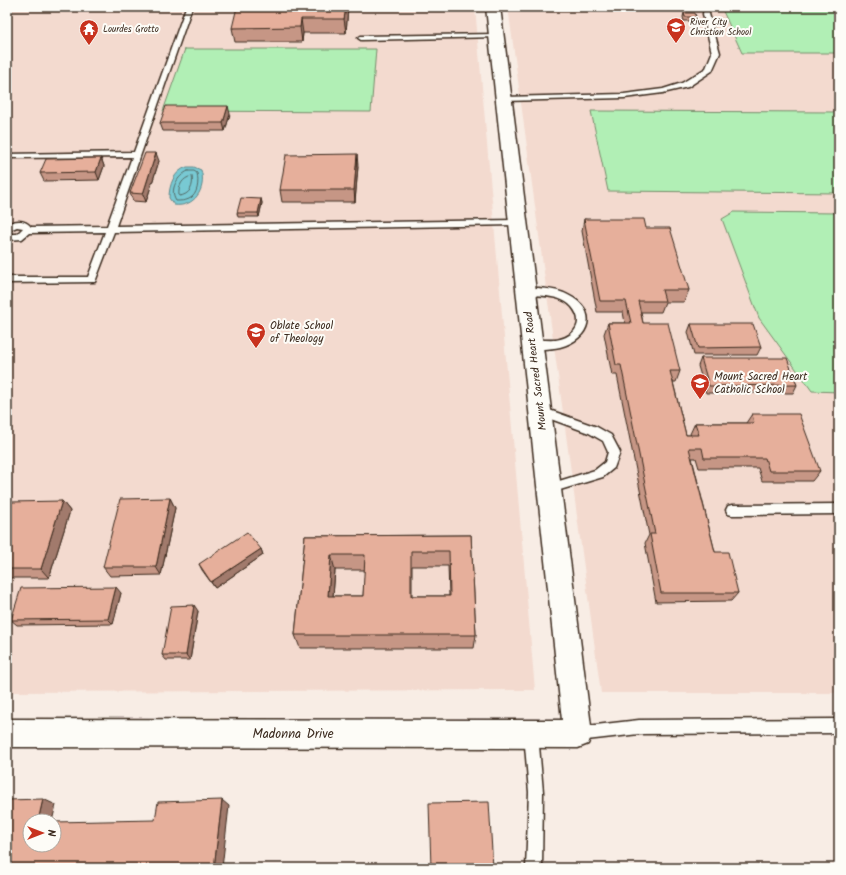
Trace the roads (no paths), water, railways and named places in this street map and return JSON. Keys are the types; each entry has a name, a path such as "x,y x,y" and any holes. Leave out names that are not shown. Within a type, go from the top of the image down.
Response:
{"street":[{"name":"Mount Sacred Heart Road","path":"493,7 578,734"},
{"name":"Madonna Drive","path":"7,733 578,734"}],"lane":[{"path":"8,281 92,280 188,7"},
{"path":"504,99 624,96 663,91 685,85 709,69 716,53 706,14 707,7"},
{"path":"361,38 497,36"},
{"path":"7,156 136,154"},
{"path":"7,248 9,238 23,235 27,230 518,223"},
{"path":"7,228 12,225 22,224 27,227 27,230"},
{"path":"526,292 557,293 569,299 578,307 583,317 582,327 576,336 565,342 551,345 533,344"},
{"path":"540,411 593,430 607,438 614,452 610,465 599,474 550,488"},
{"path":"732,510 839,509"},
{"path":"578,734 639,727 839,726"},
{"path":"531,734 536,792 534,868"}],"water":[{"path":"194,167 201,170 202,184 200,190 197,196 188,203 174,205 169,198 171,184 176,175 182,169"}],"place":[{"name":"River City Christian School","path":"676,44"},
{"name":"Lourdes Grotto","path":"89,46"},
{"name":"Oblate School of Theology","path":"256,349"},
{"name":"Mount Sacred Heart Catholic School","path":"700,400"}]}
